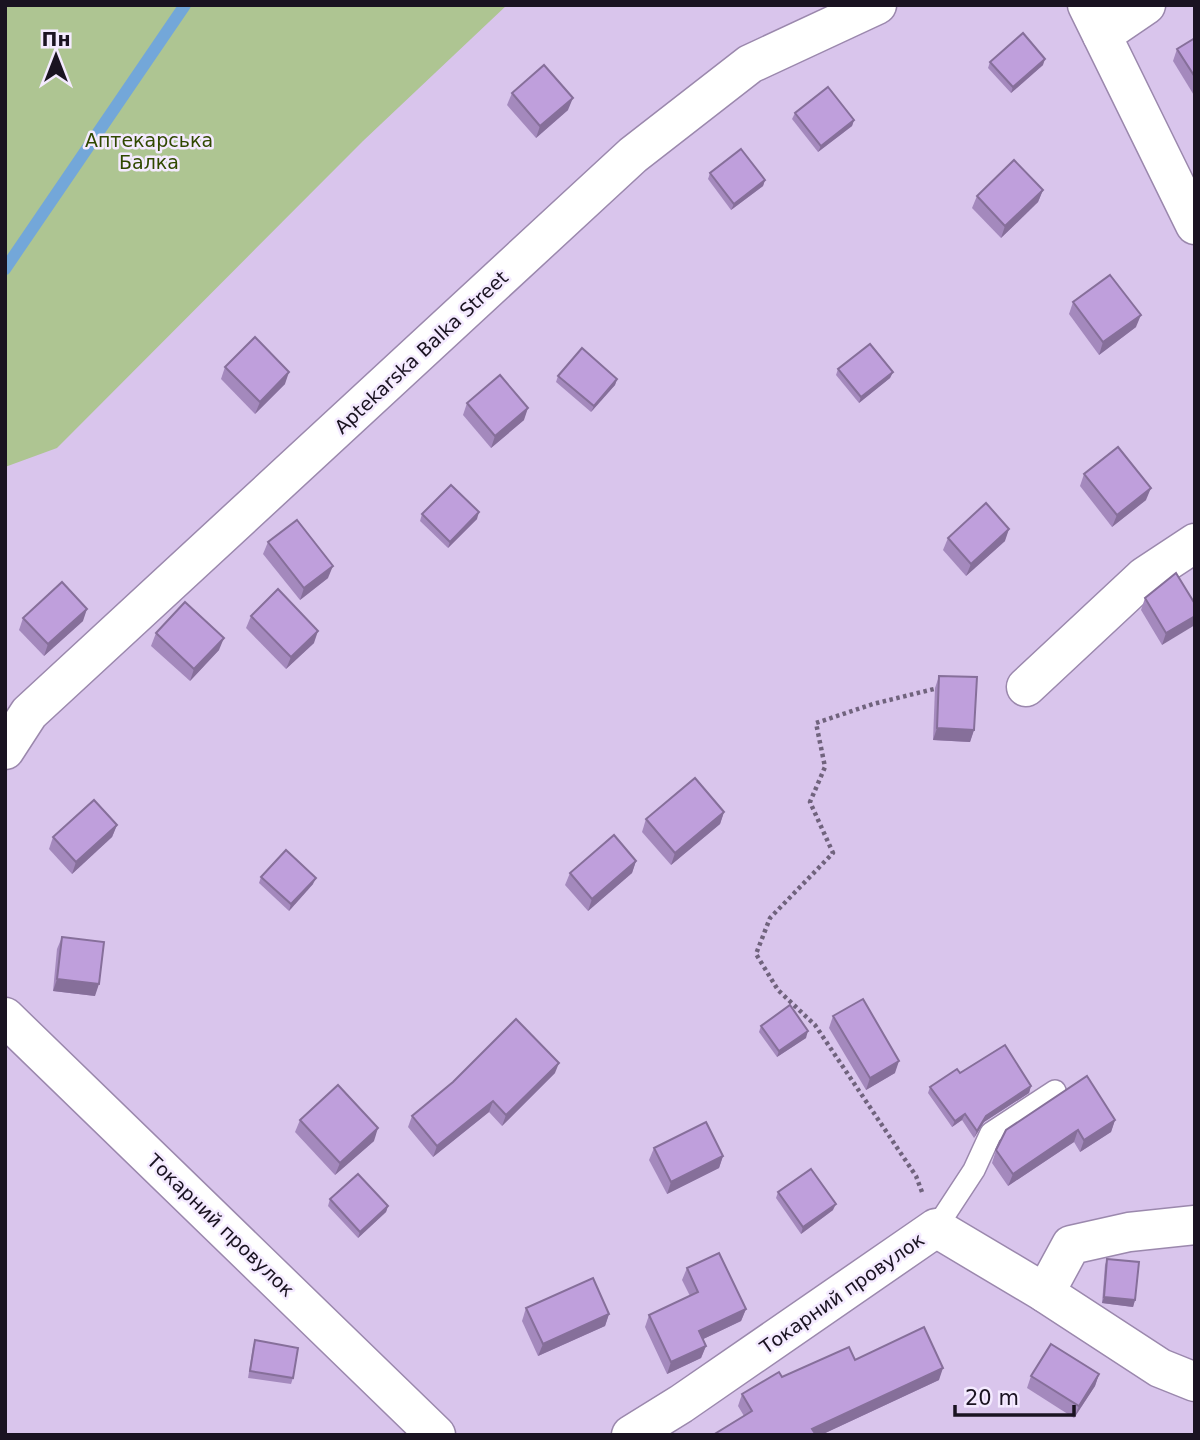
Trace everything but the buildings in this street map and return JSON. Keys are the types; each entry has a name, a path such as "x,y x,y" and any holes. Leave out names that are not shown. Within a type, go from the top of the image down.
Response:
{"street":[{"name":"Aptekarska Balka Street","path":"5,750 29,713 633,155 750,64 877,5"},
{"path":"1146,5 1094,20 1195,225"},
{"path":"1026,687 1145,576 1195,543"},
{"name":"Токарний провулок","path":"5,1017 436,1435"},
{"path":"1045,1293 1071,1245 1129,1232 1195,1225"},
{"name":"Токарний провулок","path":"631,1435 681,1404 936,1228 1045,1293 1160,1368 1195,1382"}],"lane":[{"path":"936,1228 974,1170 991,1133 1055,1091"}],"path":[{"path":"936,1228 916,1176 862,1093 815,1025 778,990 756,954 770,918 834,853 810,802 825,767 816,723 873,704 935,688 947,688"}],"green space":[{"name":"Аптекарська Балка","path":"5,5 507,5 363,141 57,448 5,467"}],"waterway":[{"path":"5,269 185,5"}]}
